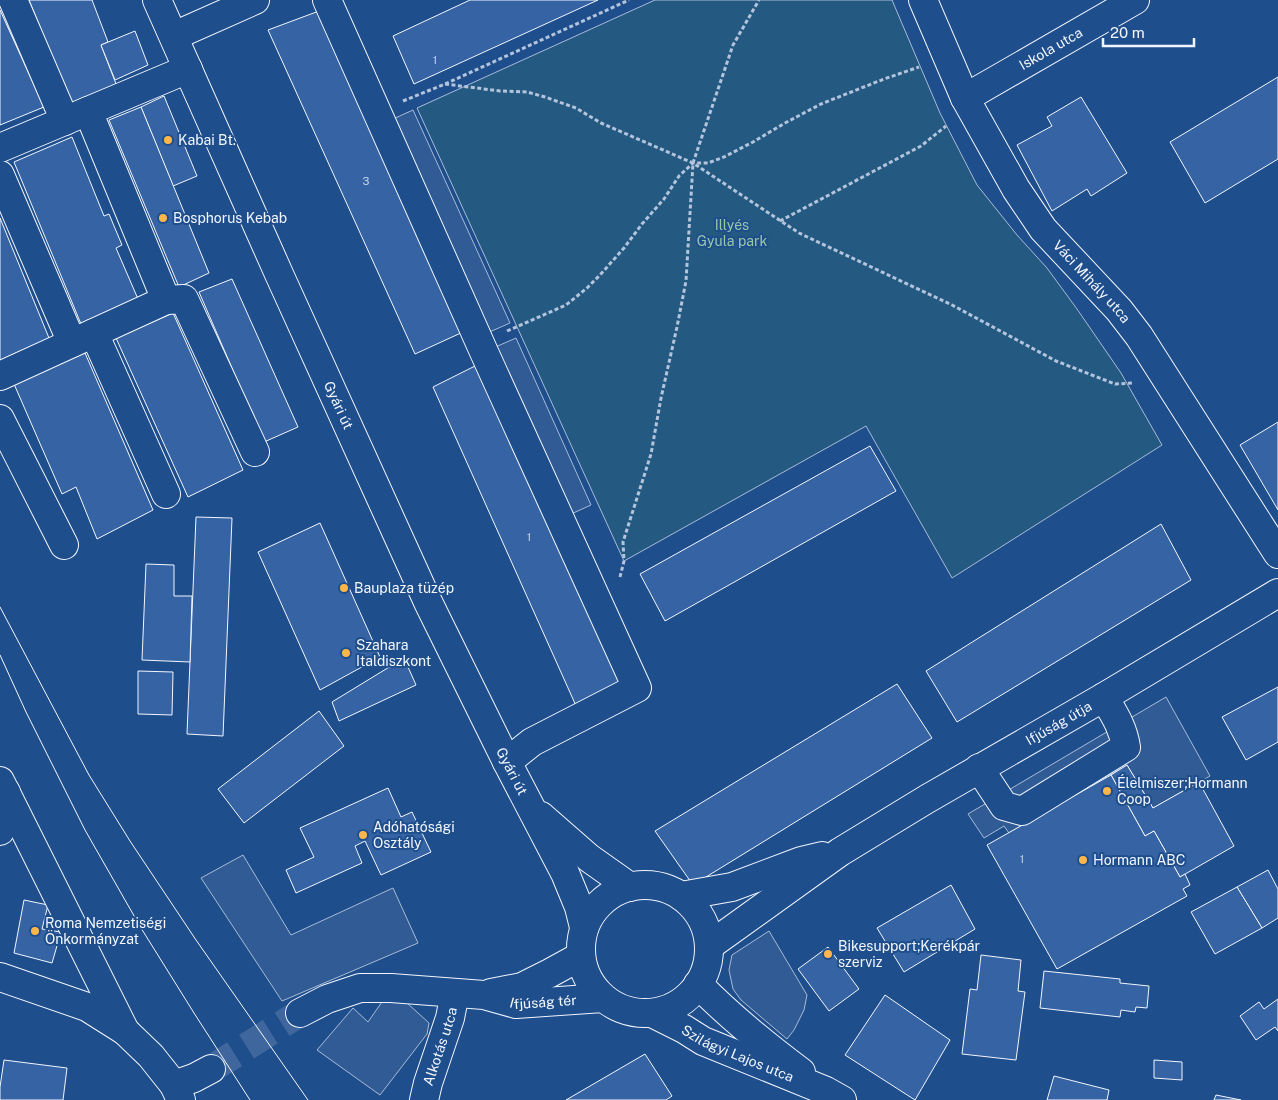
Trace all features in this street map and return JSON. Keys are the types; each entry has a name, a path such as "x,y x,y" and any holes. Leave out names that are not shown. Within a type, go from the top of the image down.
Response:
{"street":[{"path":"13,0 77,116 166,300"},
{"name":"Gyári út","path":"157,0 428,602 507,762 565,873 579,907 584,927"},
{"path":"174,36 254,0"},
{"path":"327,0 637,688 532,742 507,762"},
{"name":"Váci Mihály utca","path":"923,0 965,98 1016,189 1043,229 1119,310 1139,336 1278,554"},
{"name":"Iskola utca","path":"965,98 1135,0"},
{"path":"0,148 188,69"},
{"path":"0,175 83,338 166,494"},
{"path":"0,376 166,300 184,298 255,452"},
{"path":"0,419 64,545"},
{"name":"Ifjúság útja","path":"709,946 840,852 979,768 1104,697 1278,593"},
{"path":"979,768 1004,806 1022,811 1126,747 1124,734 1104,697"},
{"path":"0,831 3,786"},
{"path":"3,786 125,1030"},
{"name":"Gyári út","path":"530,806 589,858 630,887"},
{"name":"Ifjúság útja","path":"681,896 732,887 801,861 840,852"},
{"path":"648,885 665,888 681,896 695,910 705,927 709,946 704,975 695,989 682,1001 668,1009 652,1013 634,1012 618,1007 603,998 592,986 585,972 581,956 584,927 595,909 611,895 630,887 648,885"},
{"name":"Ifjúság tér","path":"484,995 522,986 550,974 581,956"},
{"path":"0,978 87,1007 125,1030 151,1056 178,1093 194,1078 211,1069"},
{"name":"Szilágyi Lajos utca","path":"698,984 710,997 772,1050 834,1096"},
{"name":"Ifjúság tér","path":"300,1012 327,999 360,988 391,988 484,995 516,1004 603,998"},
{"name":"Alkotás utca","path":"424,1100 450,1018 455,993"},
{"name":"Szilágyi Lajos utca","path":"652,1013 684,1029 704,1042 834,1096"}],"path":[{"path":"377,112 445,84 629,0"},
{"path":"619,578 624,561 623,542 651,454 686,281 693,163 733,45 759,0"},
{"path":"480,343 566,305 587,288 624,248 680,176 693,163 708,163 724,157 821,104 862,87 920,67 926,68"},
{"path":"445,84 500,91 527,92 576,108 601,123 693,163 799,234 952,305 1056,361 1115,384 1134,383"},
{"path":"780,221 921,146 948,125"}],"green space":[{"name":"Illyés Gyula park","path":"655,0 892,0 940,113 977,185 1017,235 1047,268 1077,309 1121,373 1162,445 952,578 866,426 624,561 417,108"}],"shaded area":[{"path":"413,110 510,323 478,337 382,124"},
{"path":"516,338 591,505 560,519 484,352"},
{"path":"1166,697 1210,776 1153,808 1127,765 1009,833 1004,826 984,838 968,814"},
{"path":"243,855 291,935 393,888 418,943 282,1001 201,878"},
{"path":"769,931 807,995 804,1010 787,1039 741,1000 733,989 729,970 732,955"},
{"path":"384,999 407,1003 429,1023 427,1034 380,1095 317,1050 353,1008 368,1022"}],"building":[{"path":"29,0 92,0 108,42 101,45 118,89 73,107"},
{"path":"470,0 598,0 414,84 393,36"},
{"path":"0,10 44,107 0,125"},
{"path":"319,11 463,332 415,354 268,30"},
{"path":"135,31 148,65 115,80 101,45"},
{"path":"1278,77 1278,159 1205,203 1170,142"},
{"path":"164,96 197,176 173,186 141,107"},
{"path":"1081,97 1127,173 1091,196 1087,189 1052,211 1017,145 1052,126 1047,117"},
{"path":"141,107 209,273 179,287 109,120"},
{"path":"72,137 104,216 109,214 122,245 116,248 138,299 81,324 14,162"},
{"path":"0,218 49,338 0,360"},
{"path":"232,279 298,427 264,442 199,292"},
{"path":"173,313 243,470 188,497 116,338"},
{"path":"85,353 153,510 97,539 76,487 62,494 14,384"},
{"path":"479,364 626,686 577,708 433,387"},
{"path":"1278,422 1278,510 1240,445"},
{"path":"870,446 896,491 665,621 640,574"},
{"path":"196,517 232,518 223,736 187,734"},
{"path":"320,523 380,657 320,690 258,552"},
{"path":"1161,524 1191,580 957,722 926,671"},
{"path":"146,564 174,565 174,596 192,596 190,662 142,660"},
{"path":"404,658 416,685 339,721 332,702"},
{"path":"138,671 173,672 172,715 138,714"},
{"path":"897,684 932,738 693,885 655,831"},
{"path":"1278,687 1278,742 1246,760 1222,717"},
{"path":"319,711 344,746 244,823 218,789"},
{"path":"1127,765 1153,808 1199,782 1234,846 1180,877 1154,831 1145,836 1111,775"},
{"name":"Hormann ABC","path":"1111,775 1145,836 1154,831 1180,877 1185,874 1190,885 1183,889 1187,896 1057,969 987,845"},
{"name":"Adóhatósági Osztály","path":"388,788 401,817 412,812 431,852 381,875 365,841 355,846 362,863 296,893 286,870 314,857 300,828"},
{"path":"1268,870 1278,889 1278,918 1262,928 1237,887"},
{"path":"951,885 975,929 904,972 877,928"},
{"path":"1237,887 1262,928 1215,954 1191,912"},
{"name":"Roma Nemzetiségi Önkormányzat","path":"24,900 48,905 42,929 61,932 52,963 14,953"},
{"path":"828,947 859,989 829,1011 798,969"},
{"path":"981,955 1021,960 1018,991 1025,992 1016,1060 962,1054 970,989 977,990"},
{"path":"1044,971 1120,979 1120,983 1149,986 1147,1008 1136,1007 1135,1012 1121,1010 1120,1017 1040,1008"},
{"path":"885,995 950,1040 915,1100 845,1055"},
{"path":"1278,999 1278,1031 1275,1027 1256,1040 1240,1016 1259,1002 1264,1009"},
{"path":"645,1054 672,1096 666,1100 566,1100"},
{"path":"4,1060 67,1068 63,1100 0,1100"},
{"path":"1154,1060 1182,1062 1182,1080 1154,1078"},
{"path":"1054,1076 1109,1090 1107,1100 1047,1100"},
{"path":"1216,1095 1241,1100 1214,1100"}],"tunnel":[{"path":"211,1069 300,1013"}],"tram line":[{"path":"0,607 89,775 130,841 196,940 308,1100"},
{"path":"0,655 26,712 85,830 141,928 250,1100"}],"place":[{"name":"Kabai Bt.","path":"168,140"},
{"name":"Bosphorus Kebab","path":"163,218"},
{"name":"Bauplaza tüzép","path":"344,588"},
{"name":"Szahara Italdiszkont","path":"346,653"},
{"name":"Élelmiszer;Hormann Coop","path":"1107,791"},
{"name":"Adóhatósági Osztály","path":"363,835"},
{"name":"Hormann ABC","path":"1083,860"},
{"name":"Roma Nemzetiségi Önkormányzat","path":"35,931"},
{"name":"Bikesupport;Kerékpár szerviz","path":"828,954"}]}
